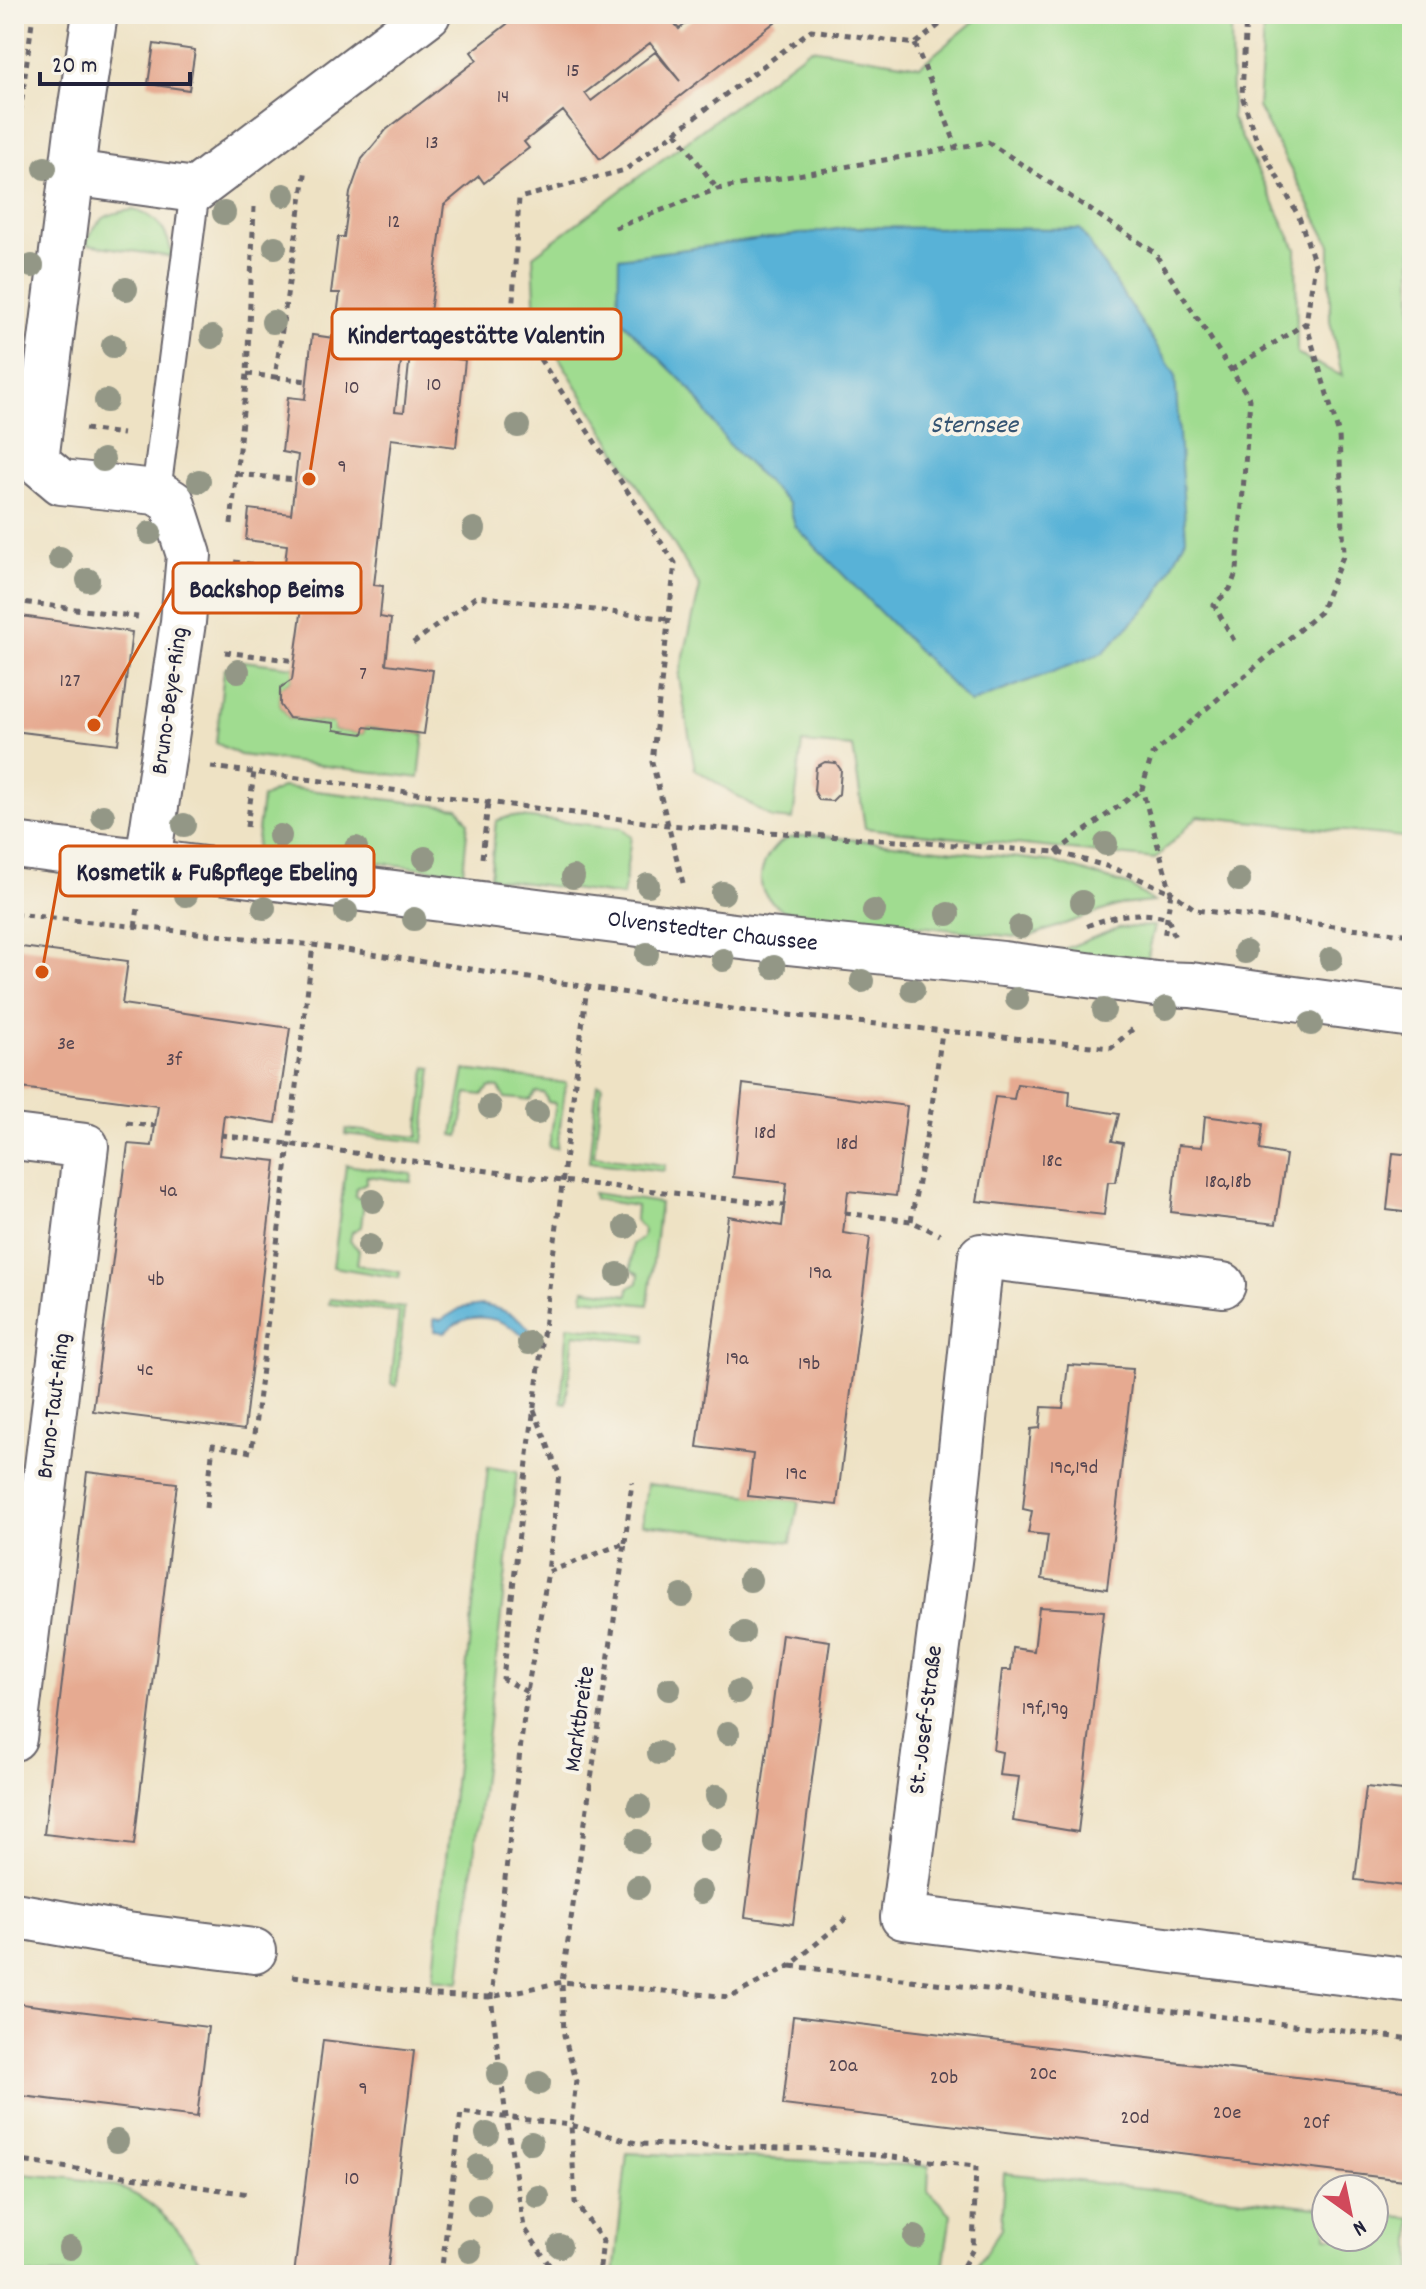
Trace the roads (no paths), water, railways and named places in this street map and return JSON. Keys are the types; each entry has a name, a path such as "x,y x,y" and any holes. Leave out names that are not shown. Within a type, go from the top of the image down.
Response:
{"street":[{"path":"95,14 36,461 61,482 156,492"},
{"path":"72,173 195,190 428,14"},
{"name":"Bruno-Beye-Ring","path":"148,861 183,622 189,555 172,502 156,492"},
{"name":"Olvenstedter Chaussee","path":"14,845 696,930 1156,984 1191,985 1412,1015"},
{"name":"Bruno-Taut-Ring","path":"14,1137 86,1146 14,1738"},
{"name":"St.-Josef-Straße","path":"1223,1285 981,1256 951,1546 903,1917 1412,1981"},
{"path":"14,1915 151,1938 254,1951"}],"lane":[{"path":"156,492 195,190"}],"water":[{"name":"Sternsee","path":"852,227 1080,229 1175,374 1186,538 1156,598 1103,653 970,703 795,526 789,504 729,445 691,390 618,317 619,258"},
{"path":"482,1305 514,1315 526,1325 536,1340 504,1323 487,1318 461,1321 445,1332 434,1331 434,1319 441,1320 461,1308"}],"place":[{"name":"Kindertagestätte Valentin","path":"309,479"},
{"name":"Backshop Beims","path":"94,725"},
{"name":"Kosmetik & Fußpflege Ebeling","path":"42,972"}]}
